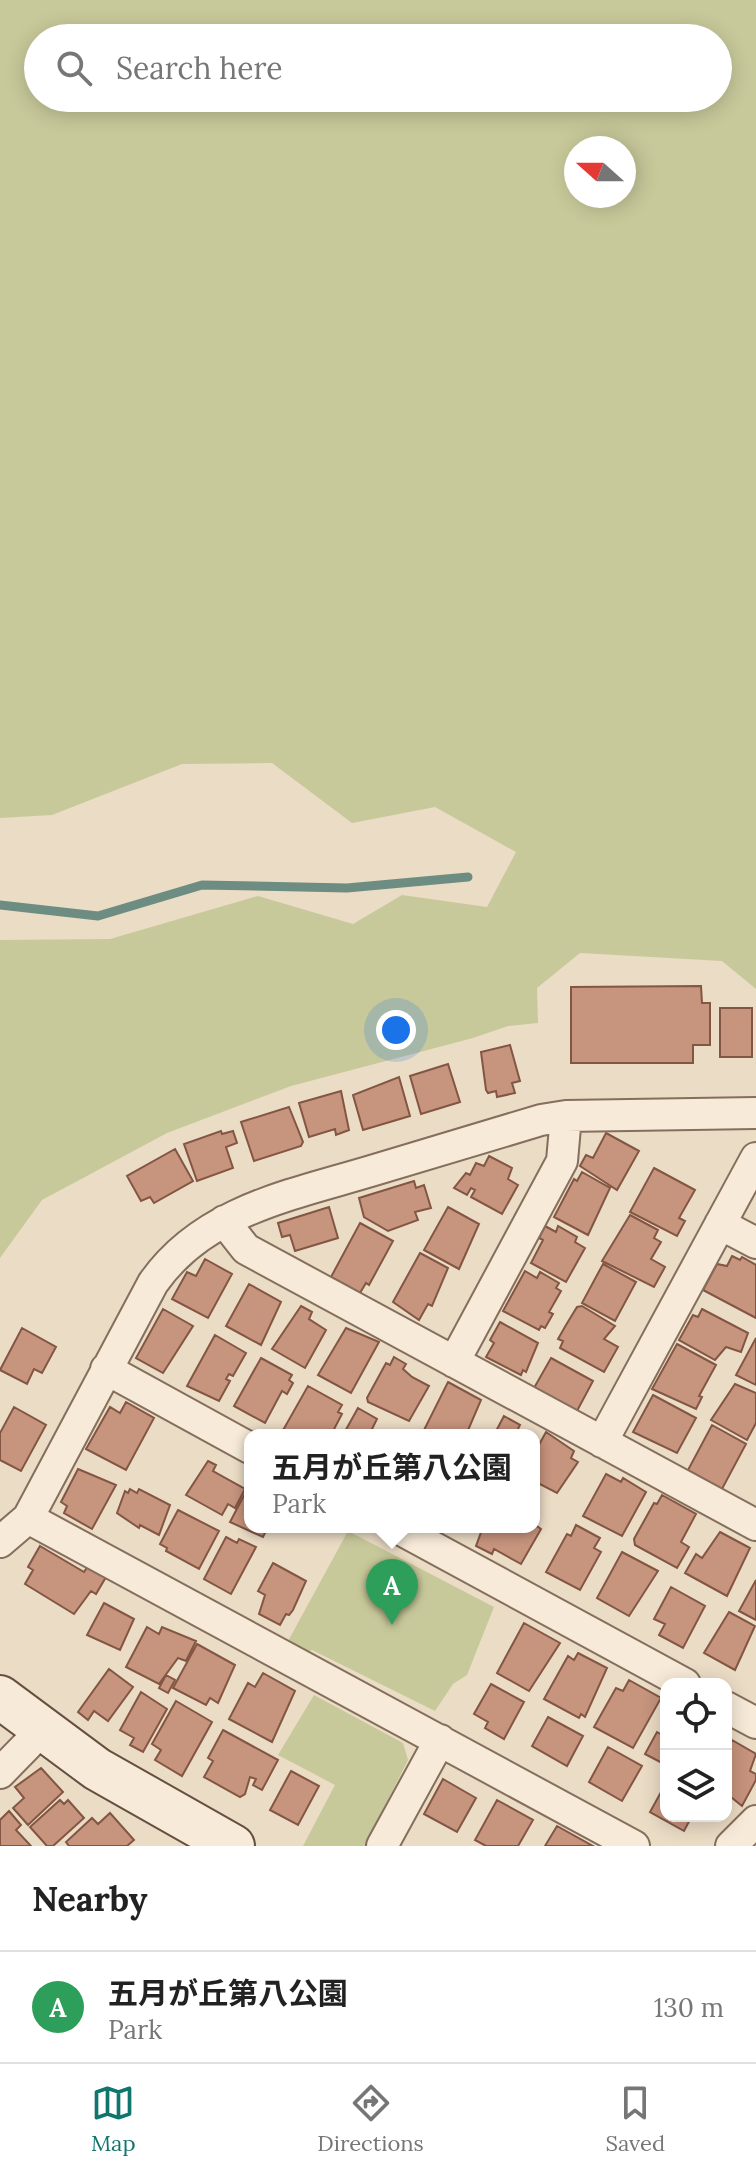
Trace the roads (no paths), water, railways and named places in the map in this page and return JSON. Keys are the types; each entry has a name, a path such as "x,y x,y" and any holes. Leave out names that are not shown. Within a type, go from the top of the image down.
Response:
{"street":[{"path":"0,1542 28,1518 163,1268 204,1232 249,1207 541,1120 566,1116 756,1113"},
{"path":"454,1362 562,1161 566,1116"},
{"path":"602,1442 756,1158"},
{"path":"224,1221 246,1249 602,1442 754,1520"},
{"path":"720,1224 756,1243"},
{"path":"106,1369 244,1445"},
{"path":"28,1518 634,1846"},
{"path":"407,1533 674,1678"},
{"path":"0,1697 41,1731 124,1786 233,1846"},
{"path":"732,1710 756,1723"},
{"path":"0,1773 41,1731"},
{"path":"382,1846 440,1740"},
{"path":"731,1846 756,1821"}],"waterway":[{"path":"0,905 98,916 202,885 347,888 468,877"}],"place":[{"name":"五月が丘第八公園","path":"392,1625"}]}
